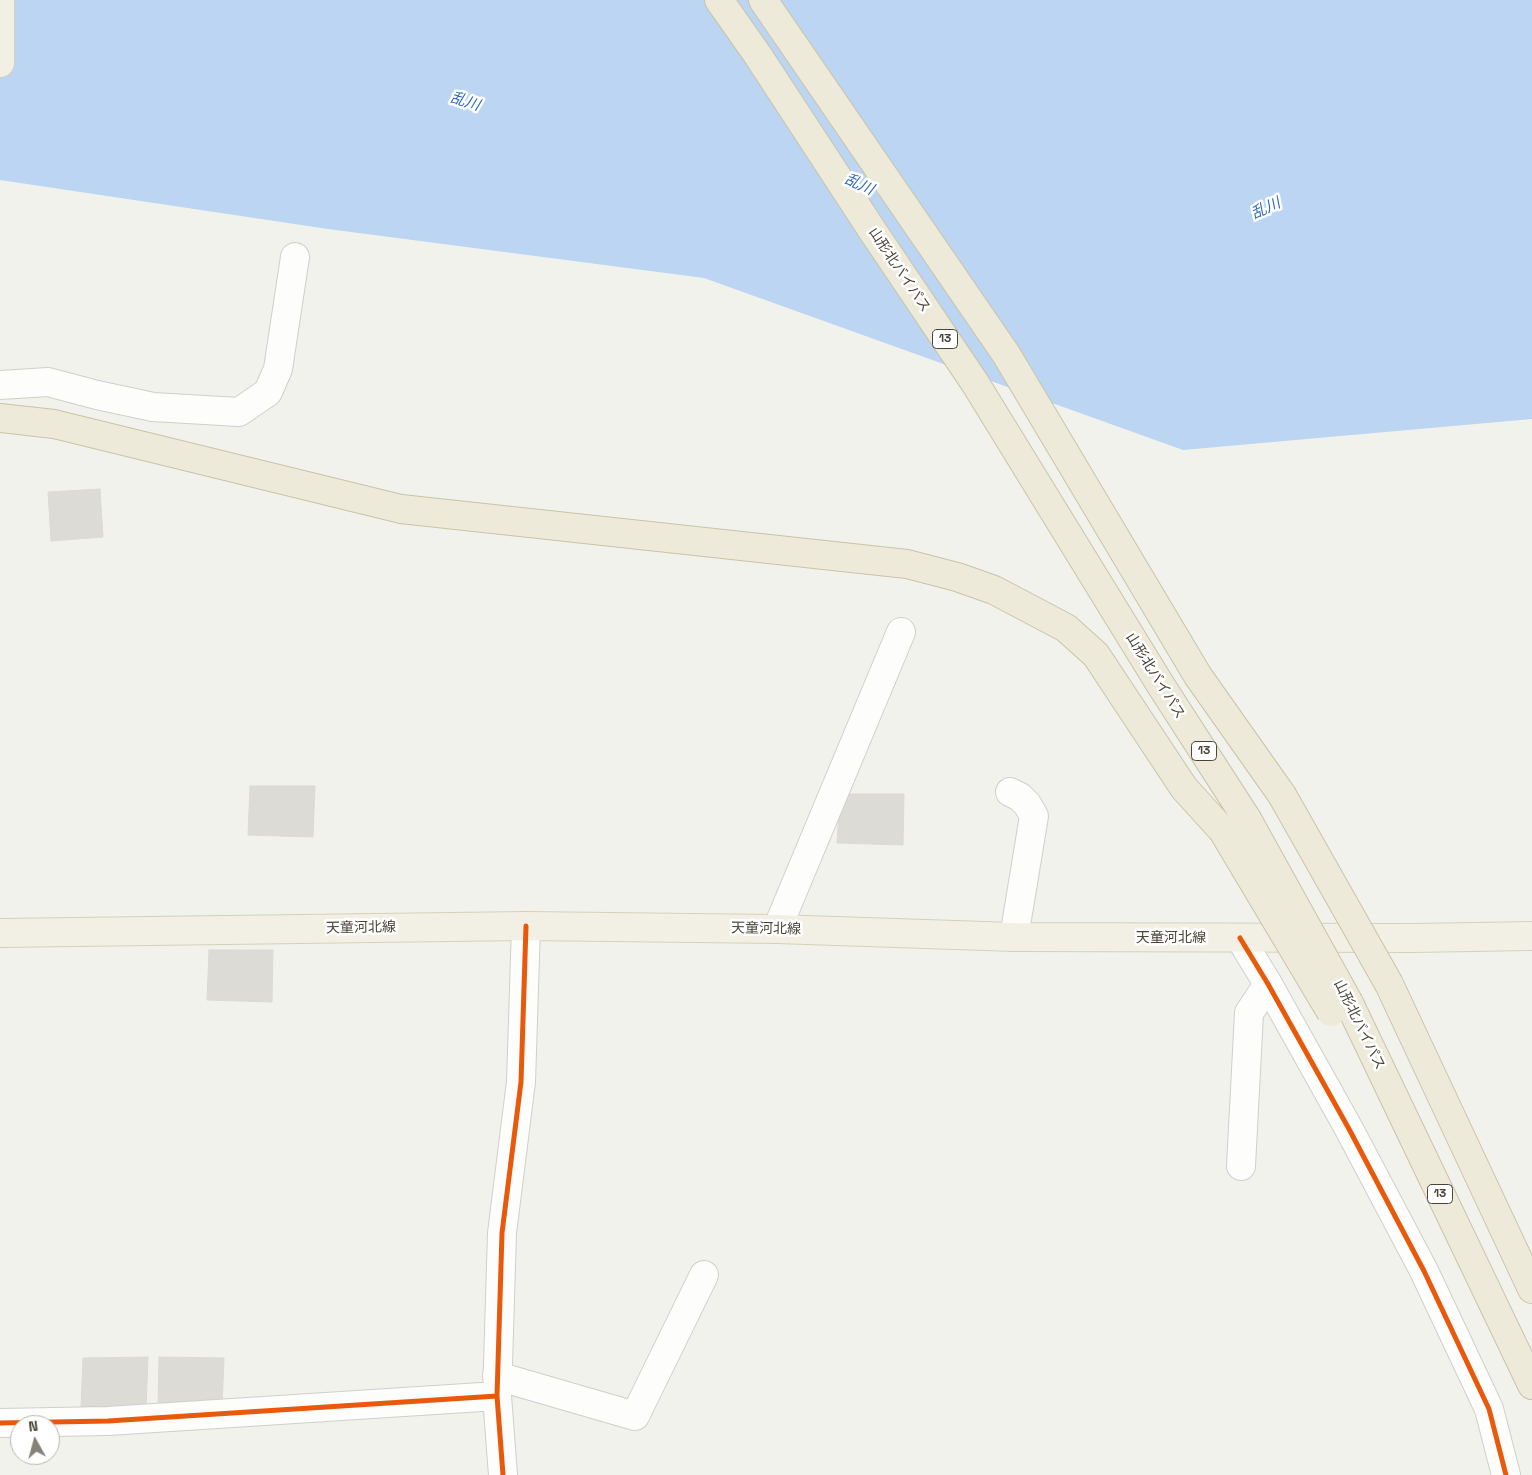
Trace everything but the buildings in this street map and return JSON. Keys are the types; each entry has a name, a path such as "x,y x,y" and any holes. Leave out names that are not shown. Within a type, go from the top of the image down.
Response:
{"highway":[{"name":"山形北バイパス","path":"719,0 757,54 975,383 1160,684 1247,819 1340,1007 1412,1138 1532,1385"},
{"path":"763,0 1006,354 1198,676 1282,796 1390,984 1532,1288"},
{"path":"0,418 54,424 401,509 907,564 957,577 994,590 1066,628 1096,655 1184,788 1223,831 1340,1007"}],"main road":[{"path":"0,0 0,63"},
{"name":"天童河北線","path":"0,933 526,926 776,929 1014,937 1413,938 1532,936"}],"street":[{"path":"0,385 48,382 153,407 239,412 268,392 278,369 295,257"},
{"path":"776,929 901,632"},
{"path":"1010,792 1020,797 1027,804 1034,816 1014,937"},
{"path":"502,1475 497,1386 502,1233 521,1082 526,926"},
{"path":"1240,938 1268,984 1349,1129 1424,1271 1489,1409 1506,1475"},
{"path":"1241,1166 1249,1013 1268,984"},
{"path":"0,1424 108,1421 497,1386 635,1416 704,1275"}],"water":[{"name":"乱川","path":"0,0 1532,0 1532,419 1183,450 704,278 328,229 0,180"}],"cycle path":[{"path":"503,1475 497,1396 502,1233 521,1082 526,926"},
{"path":"1240,938 1268,984 1349,1129 1424,1271 1489,1409 1506,1475"},
{"path":"0,1423 108,1421 497,1396"}]}
